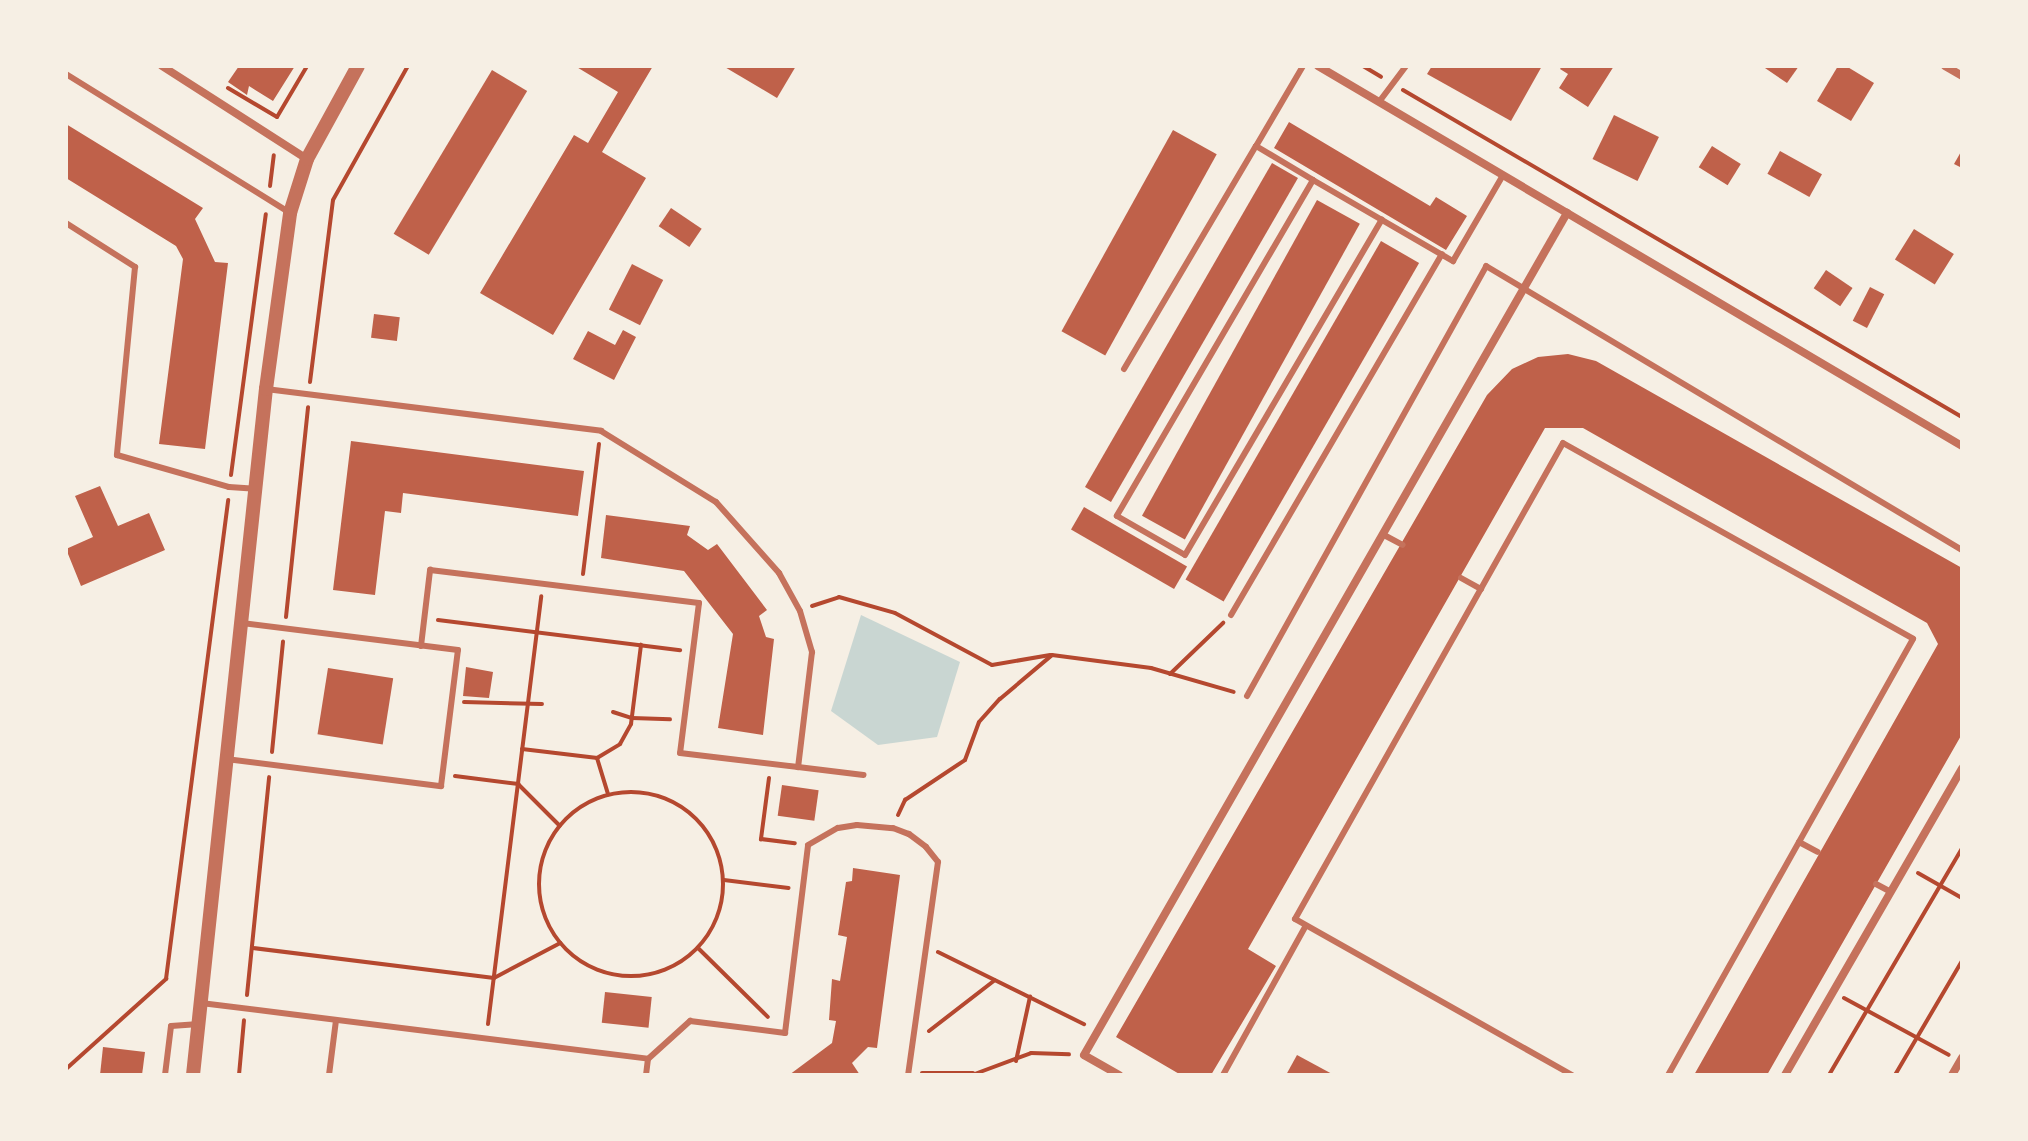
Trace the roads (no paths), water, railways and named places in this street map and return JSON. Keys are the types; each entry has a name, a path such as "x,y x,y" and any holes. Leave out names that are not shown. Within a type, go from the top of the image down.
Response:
{"street":[{"path":"162,66 307,159"},
{"path":"193,1075 266,389 290,213 307,159 358,66"},
{"path":"1318,66 1962,446"},
{"path":"1945,66 1962,76"},
{"path":"1119,1075 1084,1055 1567,213"},
{"path":"1785,1075 1962,768"},
{"path":"1952,1075 1961,1060"}],"lane":[{"path":"1124,369 1303,66"},
{"path":"1379,102 1406,66"},
{"path":"66,74 290,213"},
{"path":"1256,146 1453,261 1503,175"},
{"path":"1313,180 1117,516 1185,555 1382,219"},
{"path":"66,223 135,267 117,455 229,487 255,489"},
{"path":"1231,615 1442,254"},
{"path":"1247,696 1486,266 1962,550"},
{"path":"266,389 601,431 716,502 779,573 800,611 812,652 798,767"},
{"path":"1572,1075 1295,919 1563,443 1913,639 1668,1075"},
{"path":"1384,535 1403,545"},
{"path":"421,646 430,570 699,603 680,753 864,775"},
{"path":"1461,578 1481,589"},
{"path":"226,759 441,786 458,650 240,623"},
{"path":"646,1075 648,1059 690,1021 785,1033 808,845 838,828 857,825 893,828 926,847 938,862 909,1074"},
{"path":"1799,842 1818,852"},
{"path":"1876,884 1891,892"},
{"path":"1223,1075 1305,927"},
{"path":"201,1003 648,1059"},
{"path":"329,1075 336,1020"},
{"path":"165,1075 171,1026 199,1024"}]}
